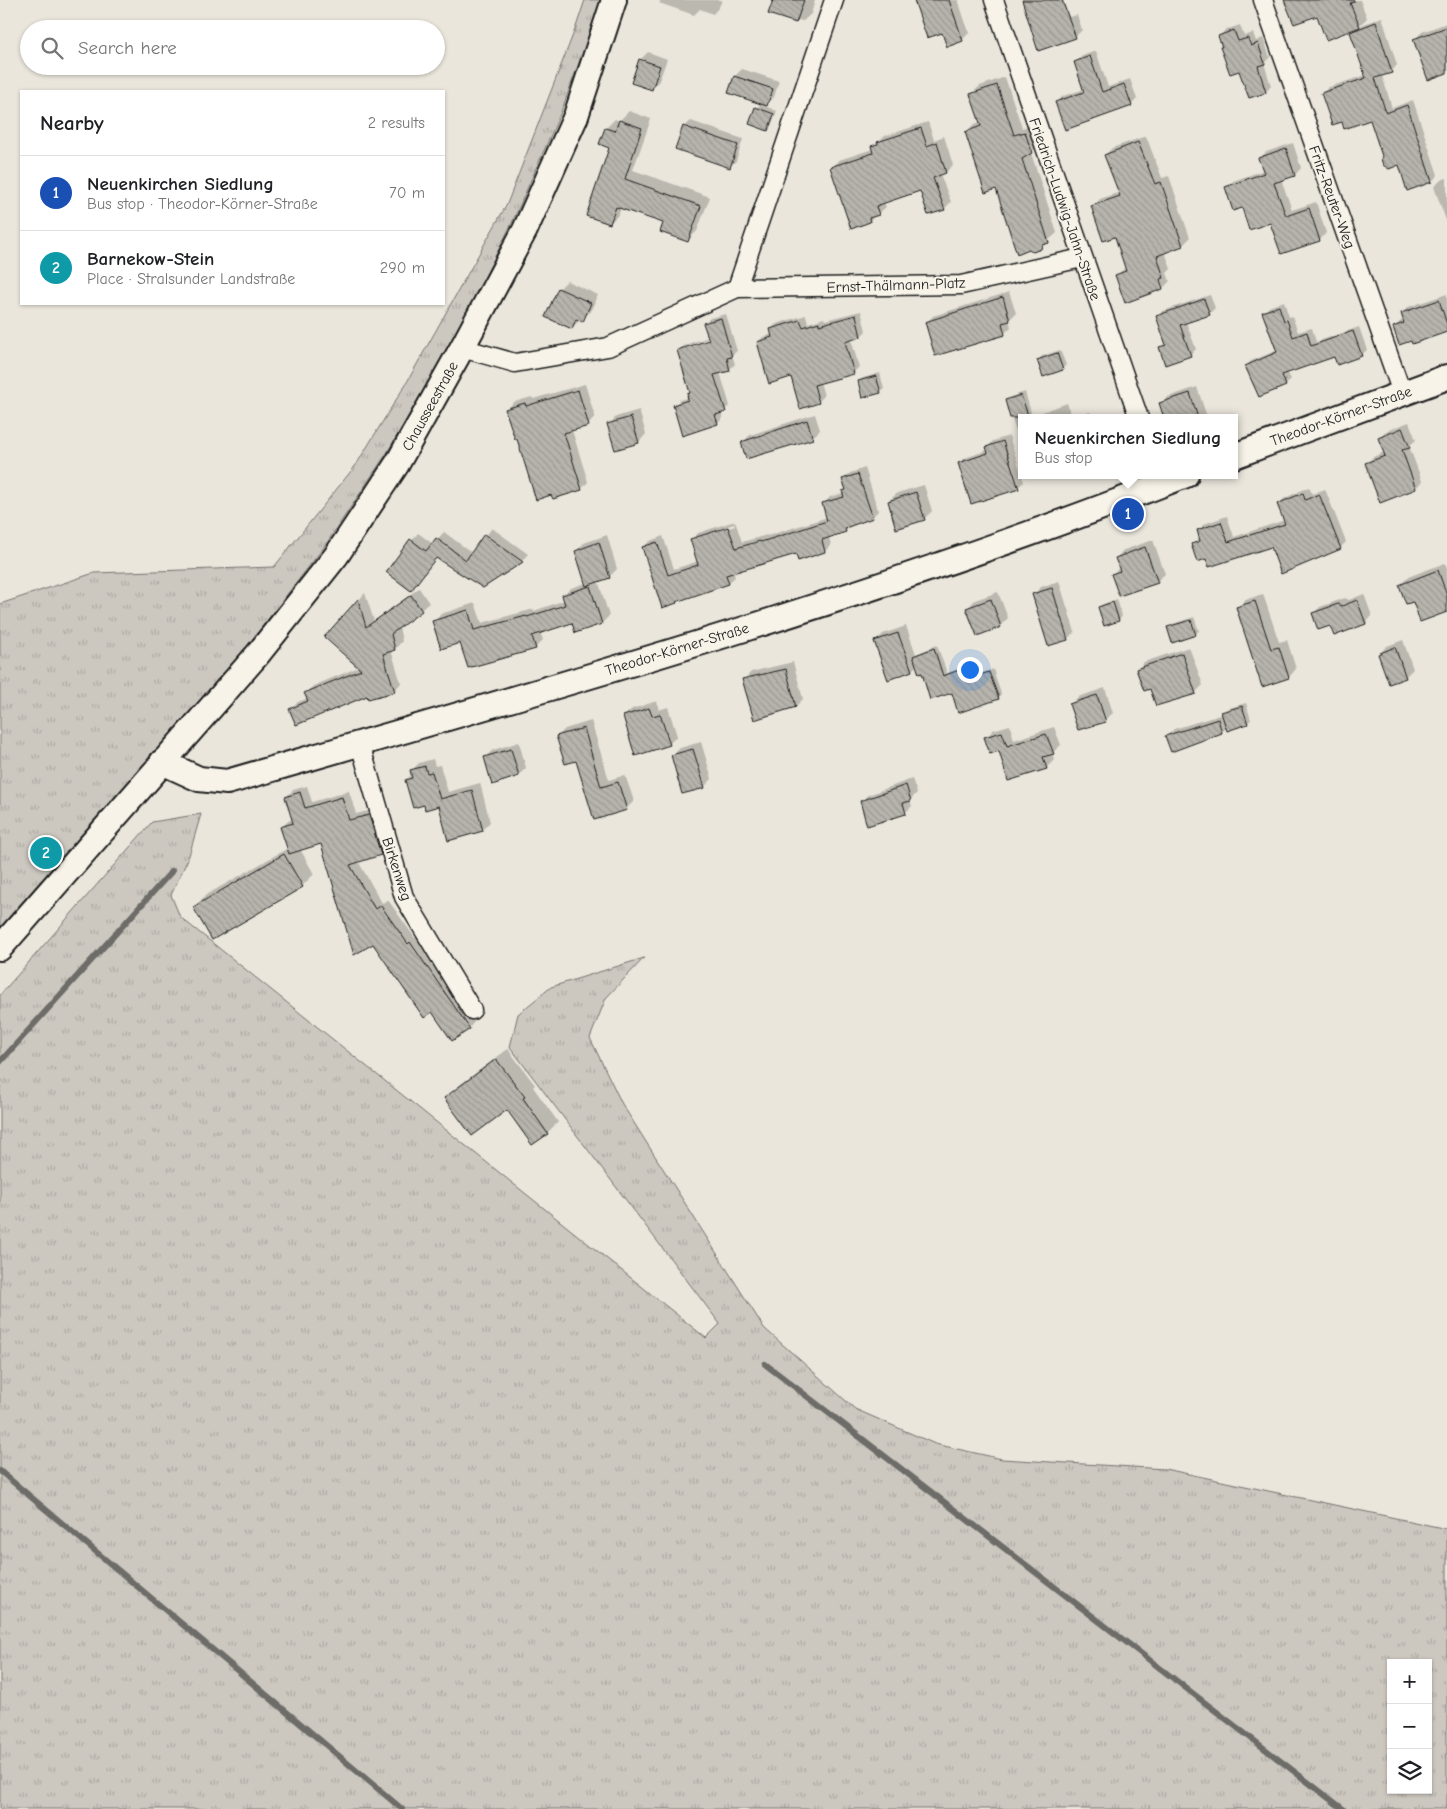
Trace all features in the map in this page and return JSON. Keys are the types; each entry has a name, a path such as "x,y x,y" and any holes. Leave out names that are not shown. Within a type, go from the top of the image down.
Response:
{"street":[{"name":"Chausseestraße","path":"0,948 88,850 162,762 258,654 336,556 397,464 525,230 576,116 614,0"},
{"path":"737,288 834,0"},
{"name":"Friedrich-Ludwig-Jahn-Straße","path":"994,0 1137,414"},
{"name":"Fritz-Reuter-Weg","path":"1263,0 1402,393"},
{"name":"Ernst-Thälmann-Platz","path":"462,348 515,363 608,347 737,288 961,286 1082,258"},
{"name":"Theodor-Körner-Straße","path":"1238,454 1447,377"},
{"name":"Theodor-Körner-Straße","path":"162,762 198,779 227,782 786,617 1050,527 1161,480"},
{"name":"Birkenweg","path":"360,744 404,897 472,1010"}],"green space":[{"path":"585,0 602,0 561,112 512,223 453,340 385,456 324,547 248,645 0,930 0,604 94,573 274,567 356,465 407,382 507,204"},
{"path":"201,814 188,859 171,895 180,917 706,1338 720,1324 510,1047 518,1014 551,987 644,958 606,998 590,1038 622,1104 764,1328 855,1409 935,1444 1002,1459 1165,1469 1447,1529 1447,1809 0,1809 0,995 152,822"}],"building":[{"path":"773,0 804,0 796,23 768,14"},
{"path":"914,0 949,0 963,41 947,47 942,33 927,38"},
{"path":"1022,0 1062,0 1076,38 1038,51"},
{"path":"1284,0 1354,0 1354,2 1350,3 1360,27 1326,40 1317,16 1294,24"},
{"path":"1376,22 1392,73 1375,78 1386,113 1407,105 1432,182 1407,191 1399,165 1389,169 1383,165 1382,156 1370,120 1344,129 1342,122 1332,125 1321,93 1366,78 1350,32"},
{"path":"1447,27 1447,73 1428,80 1413,39"},
{"path":"1234,30 1238,41 1248,38 1251,46 1258,43 1265,64 1258,66 1266,93 1249,98 1239,71 1230,74 1218,36"},
{"path":"1090,56 1102,92 1124,84 1132,106 1065,130 1055,102 1084,92 1074,62"},
{"path":"639,59 660,66 652,90 631,83"},
{"path":"734,76 773,89 767,106 728,93"},
{"path":"997,85 1014,135 1025,132 1032,153 1022,159 1049,243 1042,245 1041,249 1033,252 1029,249 1017,254 996,189 985,193 965,132 981,126 970,94"},
{"path":"755,107 774,114 768,131 749,124"},
{"path":"619,120 642,128 625,179 701,206 688,242 660,232 663,223 616,207 610,224 586,216 609,148 599,144 605,128 615,131"},
{"path":"683,126 738,145 730,168 675,149"},
{"path":"921,128 927,146 937,142 946,173 933,178 945,210 928,215 920,191 876,206 879,215 869,218 870,222 851,229 830,167 873,153 871,146 878,144 877,142"},
{"path":"1138,142 1155,184 1161,182 1183,246 1157,256 1164,278 1160,279 1163,289 1125,303 1115,275 1126,271 1115,237 1103,241 1091,206 1120,196 1104,155"},
{"path":"1286,148 1295,176 1274,183 1286,216 1309,208 1320,241 1281,254 1270,223 1249,230 1242,208 1233,211 1225,187 1264,173 1258,158"},
{"path":"558,288 591,303 583,322 576,319 572,329 545,317"},
{"path":"1003,297 1010,321 1002,323 1005,335 935,356 925,322"},
{"path":"1204,299 1210,315 1180,325 1191,356 1165,365 1159,347 1166,345 1156,316"},
{"path":"1439,300 1447,324 1447,332 1412,344 1411,341 1399,345 1393,327 1404,323 1401,313"},
{"path":"1279,306 1284,321 1287,320 1293,337 1307,332 1311,346 1353,331 1362,356 1337,365 1334,357 1282,375 1286,386 1259,397 1245,366 1277,352 1262,312"},
{"path":"856,315 861,337 845,342 854,374 814,385 819,403 800,409 791,377 769,384 757,342 772,337 770,329 800,320 803,327 819,322 819,325"},
{"path":"721,318 732,357 727,358 730,371 714,375 726,412 715,415 718,424 682,436 673,405 688,400 687,394 690,393 677,350 709,340 703,323"},
{"path":"1057,353 1063,370 1043,377 1037,360"},
{"path":"876,376 881,393 862,398 858,381"},
{"path":"578,390 589,426 564,433 582,490 553,499 551,495 536,500 517,439 515,439 505,409 525,403 526,406"},
{"path":"1190,393 1197,414 1163,414 1159,403"},
{"path":"1021,395 1028,414 1018,414 1018,418 1010,418 1005,400"},
{"path":"631,417 639,443 615,450 607,424"},
{"path":"807,420 813,439 746,459 741,442"},
{"path":"1402,428 1410,448 1402,450 1416,489 1380,503 1365,463 1385,456 1378,438"},
{"path":"1003,441 1019,489 971,504 958,463 988,453 986,447"},
{"path":"858,474 873,518 845,528 846,532 822,540 825,552 798,561 796,554 726,575 729,584 662,608 642,547 657,542 668,575 698,565 690,539 728,527 736,548 827,521 822,503 844,497 842,491 846,490 842,479"},
{"path":"916,492 925,520 896,529 888,501"},
{"path":"1303,493 1305,500 1319,494 1341,549 1281,574 1271,547 1209,567 1206,559 1197,562 1191,544 1200,541 1197,530 1221,522 1228,542 1285,524 1277,504"},
{"path":"484,534 523,562 483,588 436,558 411,591 386,572 410,539 426,551 436,538 466,560"},
{"path":"599,542 610,578 586,586 575,551"},
{"path":"1145,547 1158,583 1119,596 1111,574 1120,571 1115,558"},
{"path":"1438,570 1447,596 1447,612 1420,622 1413,602 1406,604 1399,585"},
{"path":"590,586 602,624 575,633 572,623 532,636 536,649 468,668 460,643 441,649 432,621 468,610 474,630 527,617 565,605 562,595"},
{"path":"1052,588 1068,640 1048,646 1032,594"},
{"path":"411,595 422,611 391,634 395,650 383,654 395,692 368,699 367,696 296,725 289,709 308,701 304,693 361,670 324,637 358,599 366,627"},
{"path":"991,599 1001,627 977,636 966,608"},
{"path":"1357,600 1366,624 1334,636 1330,626 1318,630 1312,613 1338,604 1342,606"},
{"path":"1255,601 1271,649 1279,647 1289,678 1262,687 1236,607"},
{"path":"1113,602 1119,621 1104,626 1098,607"},
{"path":"1191,620 1196,635 1172,643 1167,627"},
{"path":"898,633 912,671 888,680 874,641"},
{"path":"1395,647 1406,678 1389,684 1378,654"},
{"path":"934,648 943,676 967,667 971,678 989,672 999,699 958,713 952,693 930,700 922,673 919,674 913,656"},
{"path":"1182,653 1196,694 1156,706 1150,689 1144,691 1136,669"},
{"path":"786,669 796,707 754,720 742,679"},
{"path":"1097,695 1106,722 1078,730 1069,704"},
{"path":"1242,706 1248,724 1227,731 1221,712"},
{"path":"649,708 652,716 660,714 670,745 635,756 623,716"},
{"path":"1218,719 1222,733 1171,752 1165,736"},
{"path":"584,728 601,787 618,782 627,810 594,820 576,761 565,764 556,736"},
{"path":"1002,732 1007,746 1046,734 1054,754 1043,757 1047,769 1008,781 999,751 990,754 984,737"},
{"path":"511,749 519,776 492,785 484,757"},
{"path":"693,749 705,788 682,794 671,755"},
{"path":"425,766 427,773 432,772 440,799 472,790 483,831 448,841 439,806 425,810 424,805 413,808 405,780 412,778 410,770"},
{"path":"906,785 911,801 903,803 906,814 867,826 860,801"},
{"path":"300,792 305,808 342,797 349,820 369,815 381,855 350,865 375,909 381,906 408,944 410,942 470,1029 452,1041 432,1012 424,1018 373,944 354,955 321,844 289,854 280,827 293,823 285,797"},
{"path":"284,854 303,887 212,940 193,907"},
{"path":"496,1059 525,1097 523,1098 548,1134 532,1145 507,1110 472,1136 444,1098"}],"waterway":[{"path":"0,1062 172,871"},
{"path":"765,1364 1343,1809"},
{"path":"0,1471 402,1809"}],"place":[{"name":"Neuenkirchen Siedlung","path":"1128,514"},
{"name":"Barnekow-Stein","path":"46,853"}]}
